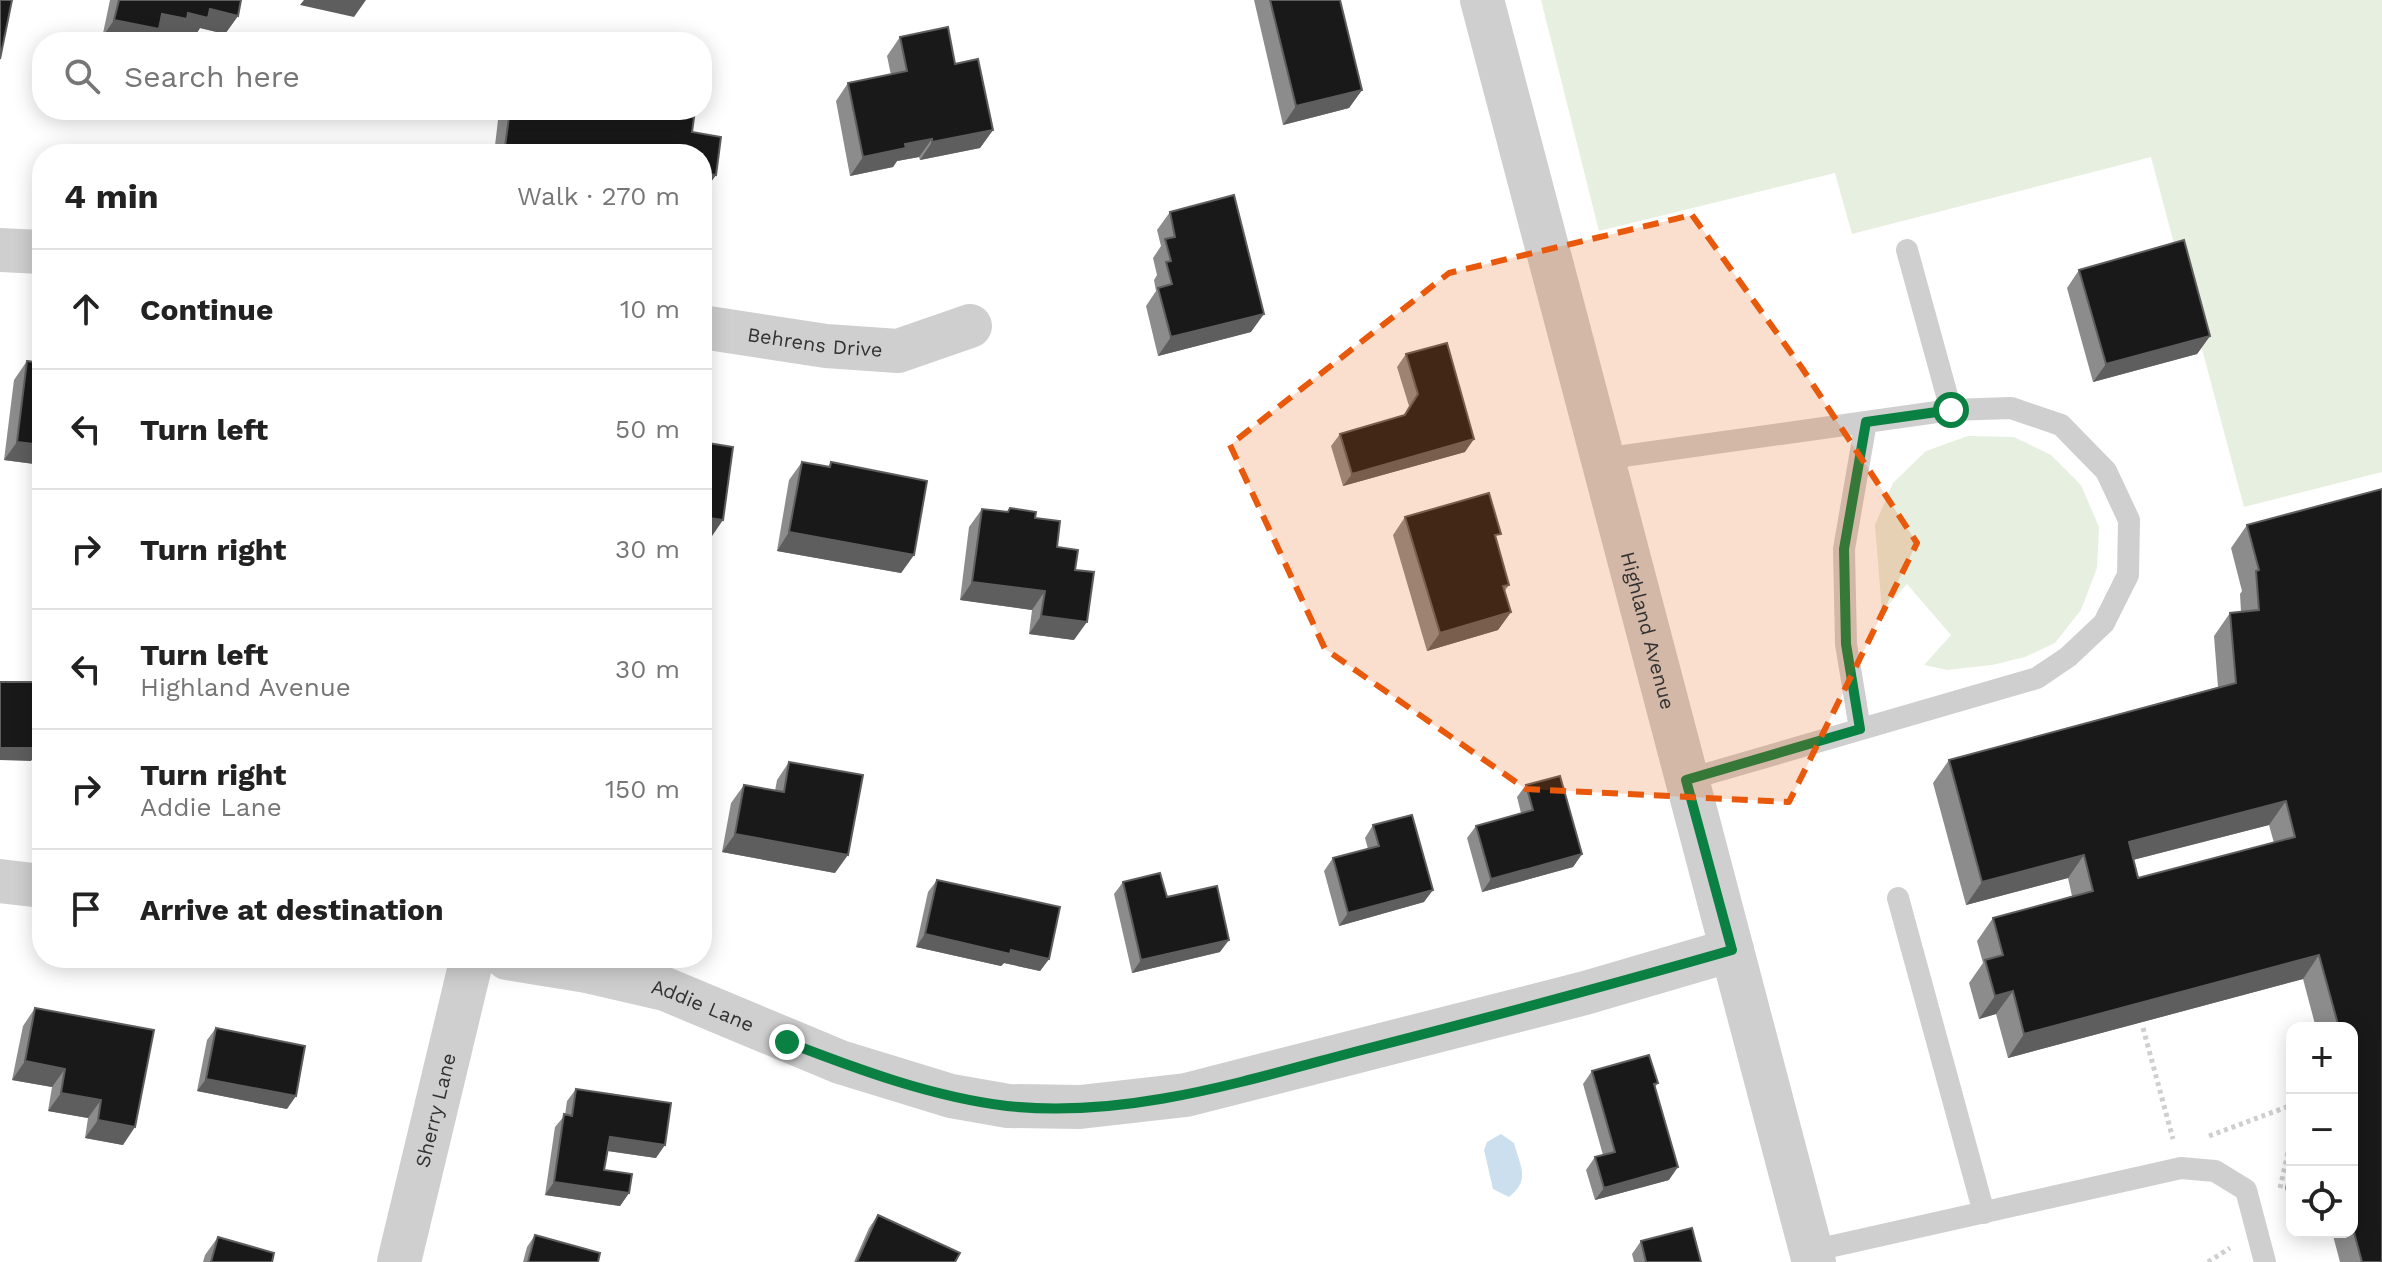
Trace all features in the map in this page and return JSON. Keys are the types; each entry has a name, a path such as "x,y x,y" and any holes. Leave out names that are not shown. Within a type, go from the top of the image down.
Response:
{"street":[{"name":"Highland Avenue","path":"1482,0 1812,1256"},
{"path":"0,250 32,252"},
{"name":"Behrens Drive","path":"712,329 826,346 898,351 970,326"},
{"path":"0,881 32,885"},
{"name":"Addie Lane","path":"569,968 665,989 840,1062 951,1096 1008,1106 1080,1107 1186,1095 1585,993 1732,950"},
{"name":"Sherry Lane","path":"399,1262 470,968"}],"lane":[{"path":"1907,250 1951,410"},
{"path":"1602,459 1951,410 2011,408 2061,425 2106,471 2129,520 2128,575 2104,623 2068,657 2037,678 1686,780"},
{"path":"1860,729 1846,644 1844,549 1866,422"},
{"path":"1898,898 1984,1213"},
{"path":"1812,1256 2181,1168 2215,1171 2246,1190 2265,1262"}],"path":[{"path":"2143,1028 2176,1147"},
{"path":"2284,1200 2280,1188 2286,1162"},
{"path":"2208,1262 2238,1243"}],"highlighted area":[{"path":"1692,215 1802,368 1917,543 1789,802 1526,789 1325,649 1230,445 1449,273"}],"green space":[{"path":"1541,0 2382,0 2382,472 2244,507 2151,157 1852,234 1835,173 1599,231"},
{"path":"1968,436 2014,437 2051,455 2081,485 2099,527 2097,568 2081,610 2055,643 2025,657 1992,665 1947,670 1924,665 1951,635 1907,584 1882,612 1875,525 1893,483 1926,451"}],"water":[{"path":"1501,1134 1514,1143 1522,1172 1520,1185 1509,1197 1493,1189 1484,1150 1487,1142"}],"building":[{"path":"0,0 12,0 0,59"},
{"path":"119,0 241,0 238,16 210,9 208,18 188,13 187,19 162,14 159,29 114,20"},
{"path":"1270,0 1340,0 1362,90 1296,106"},
{"path":"948,27 955,64 978,59 993,130 905,144 906,148 863,157 848,83 907,71 900,37"},
{"path":"509,120 694,120 692,132 721,137 716,175 712,174 712,144 505,144"},
{"path":"1234,195 1264,314 1171,337 1158,288 1172,284 1166,262 1171,261 1165,239 1175,237 1170,212"},
{"path":"2184,240 2210,336 2106,364 2079,270"},
{"path":"1447,343 1474,439 1352,474 1340,434 1405,415 1418,394 1406,354"},
{"path":"27,361 32,362 32,444 17,442"},
{"path":"712,444 733,447 723,520 712,518"},
{"path":"802,462 830,467 831,462 927,481 914,555 789,532"},
{"path":"2382,489 2382,1262 2362,1262 2356,1238 2358,1238 2358,1022 2337,1022 2319,955 2024,1034 2013,991 1995,996 1985,960 2003,955 1993,918 2093,891 2084,855 1982,882 1949,760 2236,683 2230,613 2259,610 2256,571 2259,570 2247,525","holes":["2286,801 2295,837 2138,878 2129,842"]},
{"path":"1489,493 1501,534 1495,535 1509,585 1503,586 1511,612 1440,633 1405,517"},
{"path":"1010,508 1036,512 1035,518 1060,521 1057,547 1078,550 1075,570 1094,572 1087,622 1041,616 1045,591 972,582 982,509 1008,512"},
{"path":"0,682 32,682 32,748 0,748"},
{"path":"789,762 863,775 848,855 735,834 744,785 784,792"},
{"path":"1560,776 1582,854 1491,879 1476,826 1533,810 1526,785"},
{"path":"1412,815 1433,890 1348,913 1333,858 1379,846 1373,825"},
{"path":"1160,873 1167,897 1217,886 1229,940 1141,960 1123,882"},
{"path":"937,880 1060,907 1049,959 1011,950 1010,954 925,934"},
{"path":"35,1008 154,1030 135,1127 98,1120 101,1100 61,1093 65,1069 25,1061"},
{"path":"216,1028 305,1046 296,1096 206,1079"},
{"path":"1649,1055 1658,1083 1654,1084 1678,1167 1604,1188 1595,1157 1615,1152 1592,1071"},
{"path":"576,1089 671,1103 665,1145 610,1137 604,1170 632,1174 629,1193 554,1182 564,1114 572,1116"},
{"path":"878,1215 960,1253 955,1262 857,1262"},
{"path":"1692,1228 1701,1262 1646,1262 1641,1241"},
{"path":"535,1235 600,1253 598,1262 528,1262"},
{"path":"218,1237 274,1253 272,1262 211,1262"}],"route":[{"path":"787,1042 840,1062 951,1096 1008,1106 1080,1107 1186,1095 1585,993 1732,950 1686,780 1860,729 1846,644 1844,549 1866,422 1951,410"}]}
